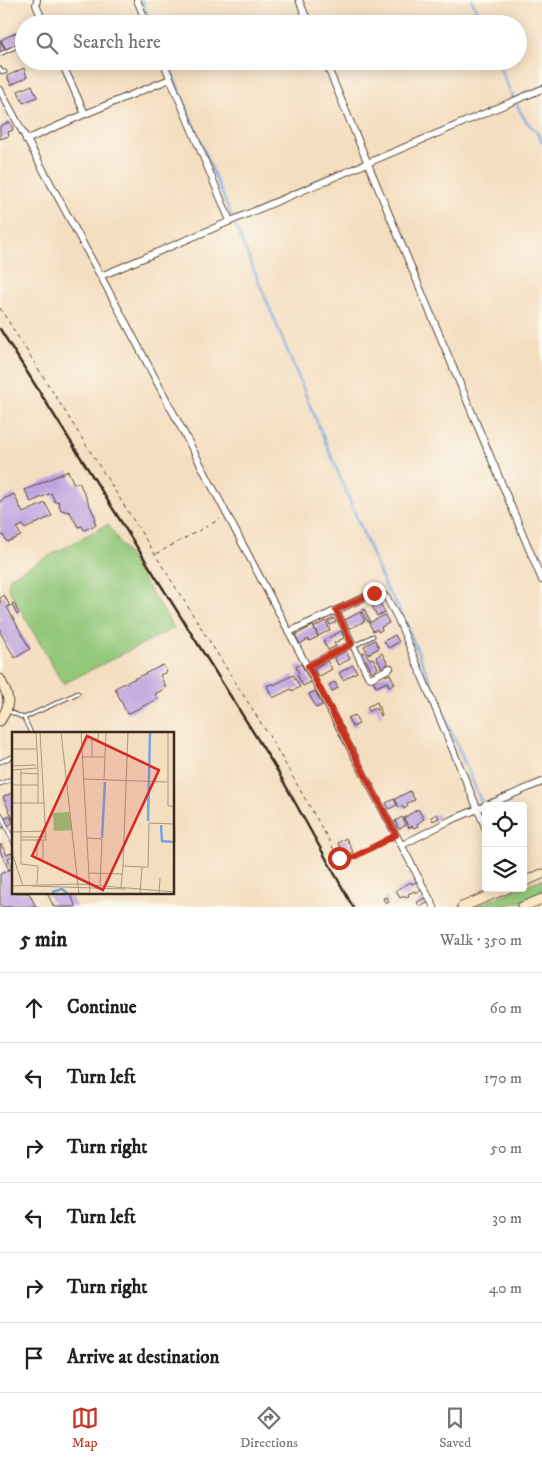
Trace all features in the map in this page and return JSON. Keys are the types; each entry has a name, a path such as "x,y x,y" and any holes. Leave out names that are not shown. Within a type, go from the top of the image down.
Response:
{"main road":[{"path":"0,679 8,698 7,711 0,721"},
{"path":"527,880 542,874"},
{"path":"462,907 498,892"},
{"path":"522,907 542,899"}],"street":[{"path":"37,0 36,5 40,15"},
{"path":"137,0 143,15"},
{"path":"299,0 305,15"},
{"path":"65,70 85,114"},
{"path":"166,70 230,221"},
{"path":"329,70 542,580"},
{"path":"26,140 170,79"},
{"path":"101,276 369,164 542,89"},
{"path":"0,90 228,515 434,907"},
{"path":"289,632 374,593 380,592 387,598 398,619 482,820"},
{"path":"336,610 368,676 371,678 390,668"},
{"path":"308,666 353,645"},
{"path":"402,845 477,809 542,782"}],"lane":[{"path":"0,54 15,47"},
{"path":"0,69 2,72 5,72"},
{"path":"353,645 373,636"},
{"path":"24,718 78,693"},
{"path":"7,711 24,718 31,732"},
{"path":"0,762 12,757"},
{"path":"0,784 12,779"},
{"path":"0,813 12,839"}],"path":[{"path":"0,308 271,739 339,858 343,861 348,860 396,835"},
{"path":"155,555 228,515"}],"green space":[{"path":"108,524 174,628 63,684 8,588 10,577"},
{"path":"542,879 542,896 500,907 474,907 510,892 527,892 527,885"}],"building":[{"path":"15,33 15,44 6,49 1,40"},
{"path":"0,40 5,50 0,52"},
{"path":"20,70 25,70 27,77 11,85 7,76"},
{"path":"32,85 37,97 23,103 18,91"},
{"path":"10,122 13,130 8,132 9,136 0,139 0,126"},
{"path":"68,471 74,484 79,482 96,519 94,520 96,525 84,530 82,526 78,527 70,512 61,510 58,501 55,502 51,493 31,502 25,490"},
{"path":"14,494 23,513 45,503 52,516 25,529 23,525 17,528 21,536 7,542 3,535 0,536 0,501"},
{"path":"4,595 10,606 7,607 30,649 15,658 0,632 0,598"},
{"path":"378,599 385,613 377,616 371,603"},
{"path":"14,603 19,614 17,615 12,604"},
{"path":"364,609 370,621 368,622 361,610"},
{"path":"360,612 365,621 349,629 345,620"},
{"path":"385,615 389,623 381,627 382,630 378,632 377,629 373,631 369,623"},
{"path":"333,618 336,622 330,625 328,621"},
{"path":"326,621 330,630 318,636 314,627"},
{"path":"313,626 318,637 309,641 308,639 300,644 295,635"},
{"path":"341,631 344,638 334,643 336,646 328,650 323,641"},
{"path":"395,635 399,642 388,648 384,641"},
{"path":"375,640 379,648 368,654 364,646"},
{"path":"346,651 350,659 338,665 334,657"},
{"path":"364,652 370,659 373,658 378,668 372,672 366,660 364,661 360,654"},
{"path":"382,653 388,664 382,668 376,657"},
{"path":"327,661 332,669 318,677 314,668"},
{"path":"301,664 311,682 303,686 297,675 299,674 296,667"},
{"path":"163,665 167,672 160,675 166,688 155,694 158,699 127,714 115,688"},
{"path":"353,665 357,672 343,680 339,673"},
{"path":"385,674 386,676 390,674 395,684 389,686 387,682 376,687 373,680"},
{"path":"293,675 300,687 292,691 291,689 273,698 267,686 273,683 274,685"},
{"path":"335,682 338,688 332,691 329,685"},
{"path":"315,691 322,705 316,708 309,694"},
{"path":"377,702 382,715 380,716 376,708 369,711 367,707"},
{"path":"355,715 359,724 352,727 348,718"},
{"path":"410,791 415,800 407,803 408,806 404,809 402,806 399,807 395,799"},
{"path":"12,793 12,817 3,797"},
{"path":"394,799 397,805 389,809 386,803"},
{"path":"418,809 424,819 417,824 418,826 409,828 404,818"},
{"path":"437,814 439,818 433,821 431,817"},
{"path":"10,816 12,823 0,829 0,821"},
{"path":"402,817 406,825 399,829 395,821"},
{"path":"346,838 353,852 345,856 338,843"},
{"path":"1,844 7,855 12,853 12,856 8,858 12,868 9,870 0,851"},
{"path":"12,869 12,894 30,894 36,907 0,907 0,874"},
{"path":"418,881 422,890 408,894 409,896 405,898 404,896 400,898 396,890 411,882 412,884"},
{"path":"48,894 70,894 76,907 54,907"},
{"path":"387,897 389,902 386,904 383,898"},
{"path":"427,897 429,902 420,907 417,902"}],"waterway":[{"path":"142,0 148,15"},
{"path":"472,0 478,15"},
{"path":"171,70 386,588 397,605 409,631 482,804"},
{"path":"501,70 520,111 526,121 539,135 542,142"}],"railway":[{"path":"0,329 277,770 353,907"}],"route":[{"path":"339,858 343,861 348,860 396,835 308,666 352,644 336,610 374,593"}]}
